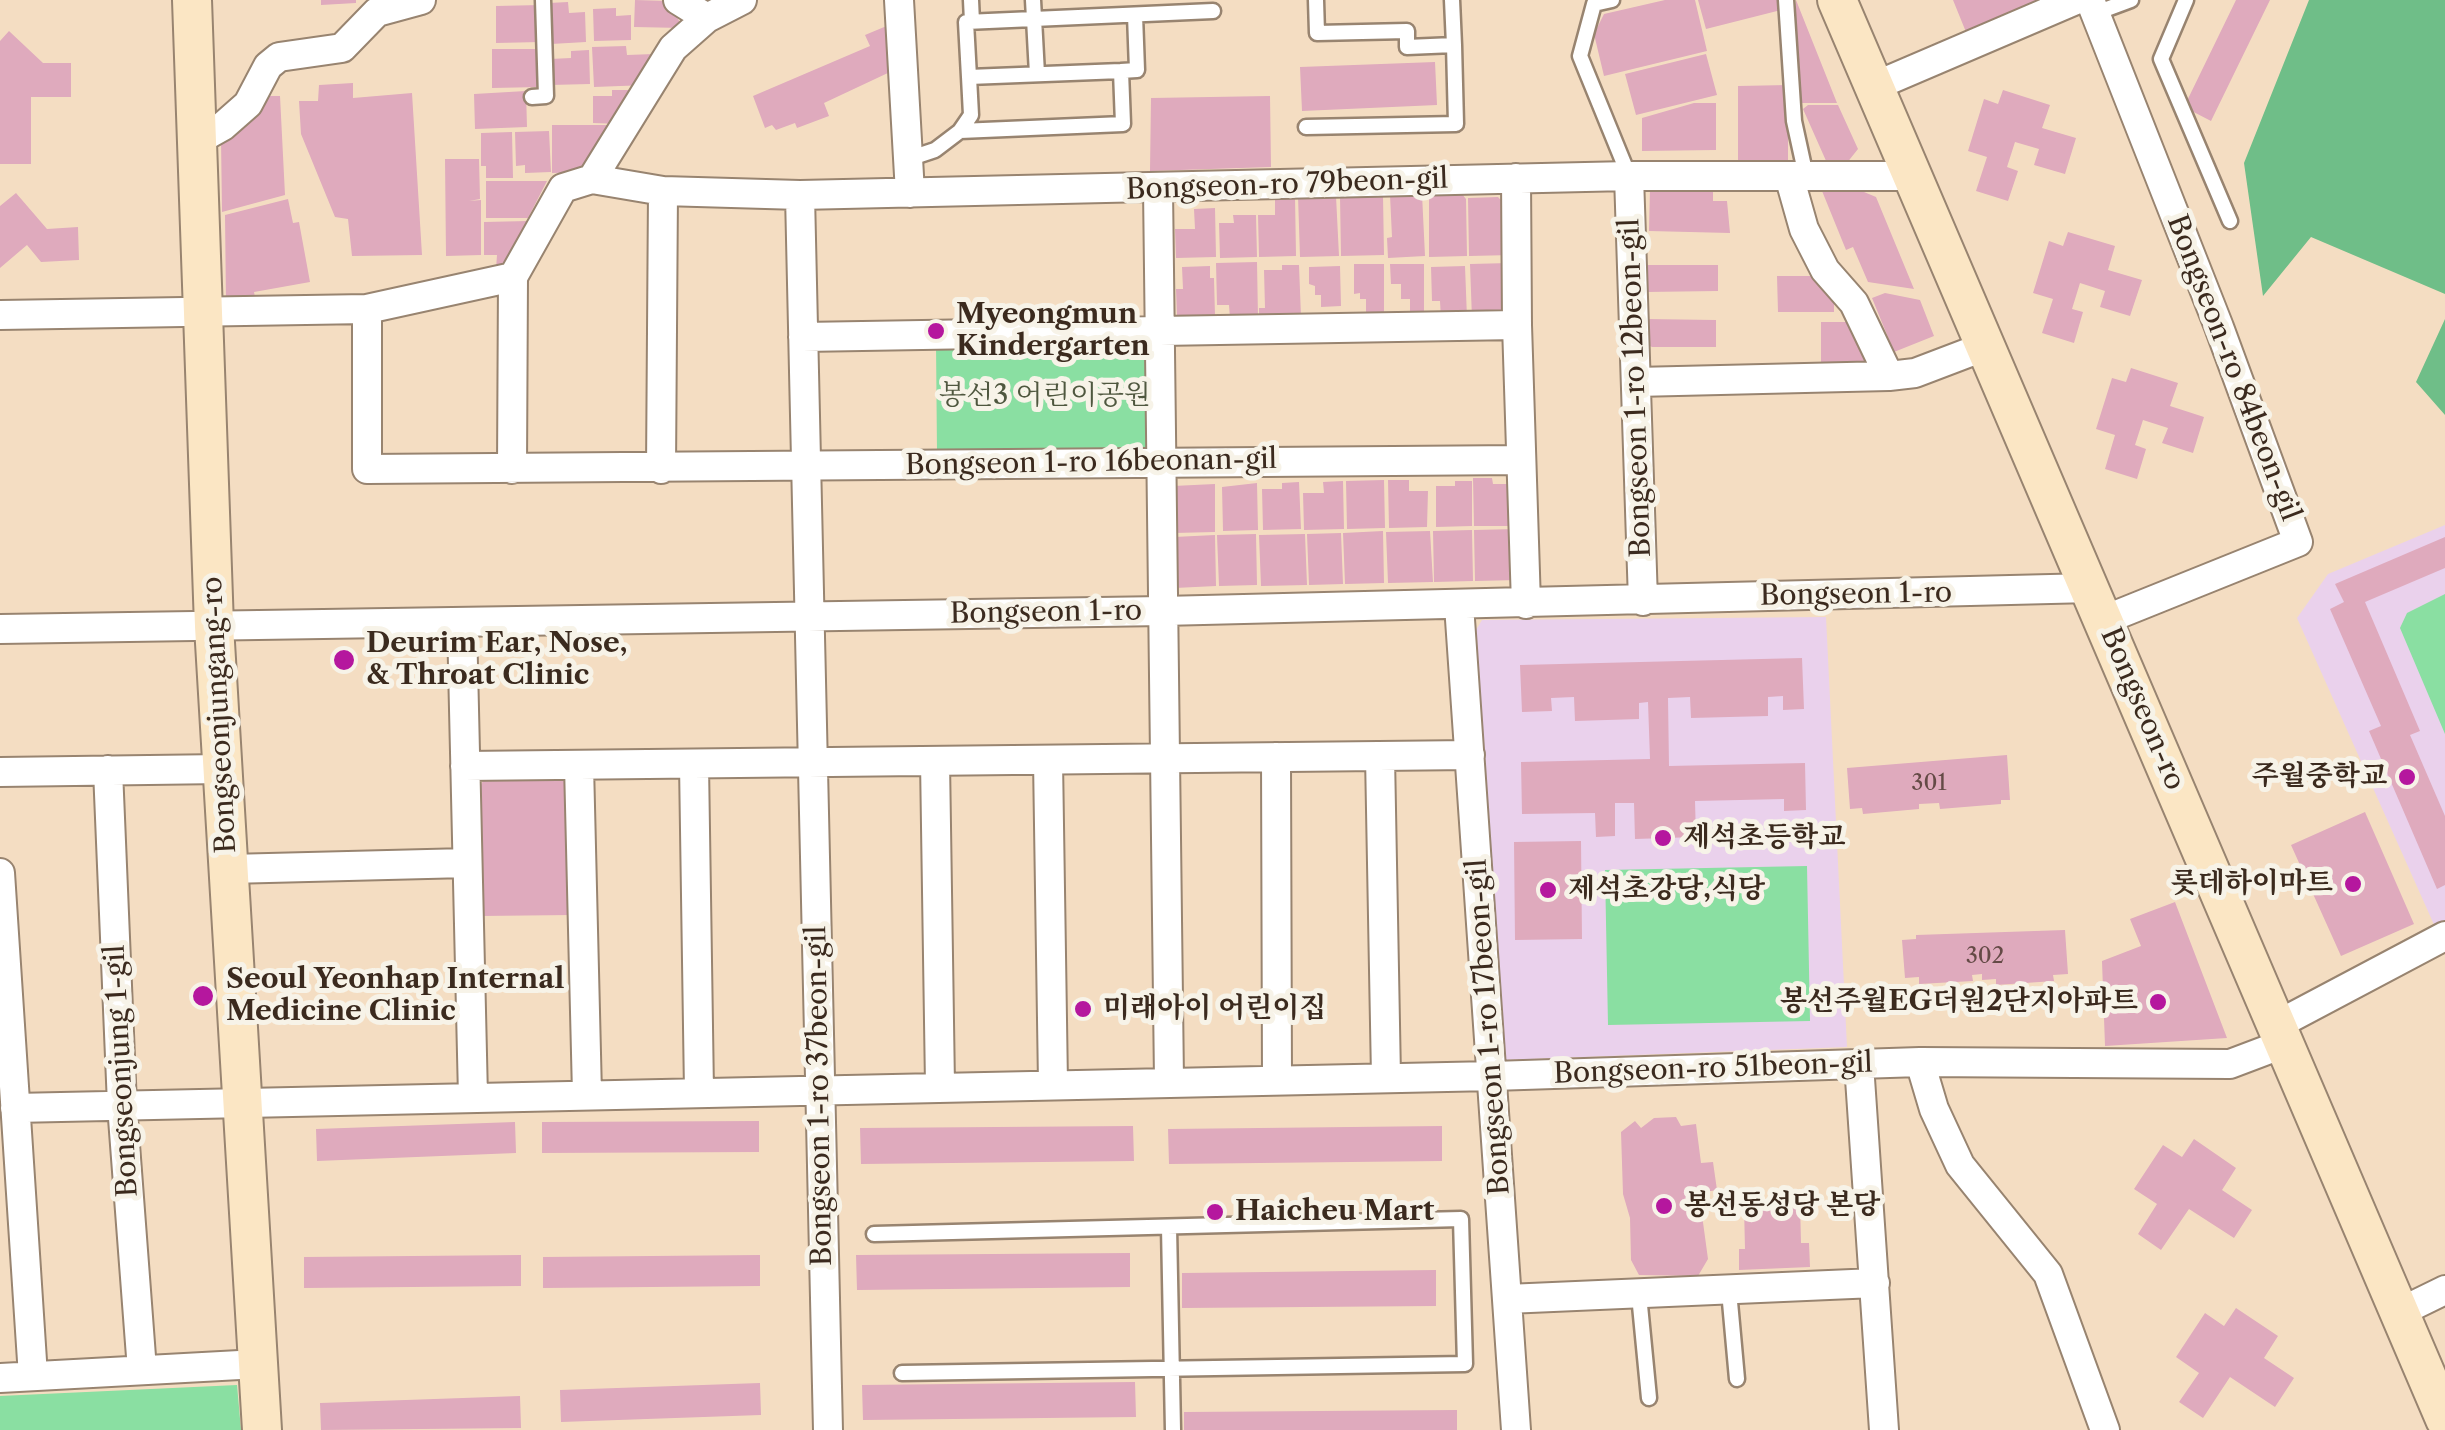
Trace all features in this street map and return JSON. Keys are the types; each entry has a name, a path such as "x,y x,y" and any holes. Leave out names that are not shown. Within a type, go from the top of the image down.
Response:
{"main road":[{"name":"Bongseonjungang-ro","path":"192,0 214,626 262,1430"},
{"name":"Bongseon-ro","path":"1837,0 2445,1418"}],"street":[{"path":"198,140 224,126 248,104 268,66 280,57 342,48 377,12 421,0"},
{"path":"678,0 707,18"},
{"path":"512,469 512,278 563,188 592,179 673,48 707,18 742,0"},
{"path":"900,0 910,193"},
{"path":"1875,86 2087,4"},
{"name":"Bongseon-ro 84beon-gil","path":"2087,4 2219,328 2298,542 2098,604"},
{"name":"Bongseon-ro 79beon-gil","path":"592,179 663,191 800,194 1628,176 1912,176"},
{"name":"Bongseon 1-ro 12beon-gil","path":"1628,176 1643,600"},
{"path":"1797,176 1804,228 1824,270 1854,303 1889,376"},
{"path":"1516,178 1526,604"},
{"path":"1158,188 1170,1082"},
{"path":"661,469 663,191"},
{"name":"Bongseon 1-ro 37beon-gil","path":"800,194 828,1430"},
{"path":"0,315 367,310 512,278"},
{"name":"Bongseon 1-ro 16beonan-gil","path":"367,310 366,469 1522,460"},
{"path":"803,337 1517,325"},
{"path":"1636,382 1889,376 1914,373 1986,346"},
{"name":"Bongseon 1-ro","path":"0,629 1643,600 2098,604"},
{"name":"Bongseon 1-ro 17beon-gil","path":"1460,605 1516,1430"},
{"path":"462,622 473,1097"},
{"path":"465,766 1470,755"},
{"path":"1380,756 1386,1077"},
{"path":"1277,1079 1284,757"},
{"path":"1048,760 1053,1084"},
{"path":"935,761 940,1086"},
{"path":"694,764 698,1092"},
{"path":"579,765 587,1094"},
{"path":"0,772 223,769"},
{"name":"Bongseonjung 1-gil","path":"108,770 122,1105 142,1370"},
{"path":"230,869 467,863"},
{"path":"0,873 3,974 33,1376"},
{"name":"Bongseon-ro 51beon-gil","path":"15,1108 1494,1076 1920,1062 2230,1064 2445,936"},
{"path":"1920,1062 1942,1131 1960,1165 2040,1263 2058,1294 2105,1430"},
{"path":"1859,1064 1884,1430"},
{"path":"1507,1299 1875,1284"},
{"path":"2398,1313 2445,1290"},
{"path":"0,1378 258,1364"}],"lane":[{"path":"532,97 546,96 543,0"},
{"path":"971,0 972,22"},
{"path":"1032,0 1037,74"},
{"path":"1316,0 1317,34 1407,31 1408,47 1454,44"},
{"path":"1306,128 1456,124 1452,0"},
{"path":"1612,0 1594,4 1580,56 1628,176"},
{"path":"1786,0 1797,176"},
{"path":"2087,4 2131,0"},
{"path":"2186,0 2161,59 2230,221"},
{"path":"908,159 935,150 960,131 971,116 966,22 1213,11"},
{"path":"969,77 1137,70 1134,14"},
{"path":"960,131 1122,124 1121,71"},
{"path":"874,1234 1462,1220 1465,1364 902,1373"},
{"path":"1169,1226 1172,1430"},
{"path":"1729,1291 1737,1379"},
{"path":"1640,1295 1649,1398"}],"shaded area":[{"name":"주월중학교","path":"2445,525 2445,936 2440,938 2297,618 2328,574"},
{"name":"제석초등학교","path":"1826,617 1847,1047 1504,1060 1476,630 1482,620"}],"green space":[{"path":"2309,0 2445,0 2445,294 2311,237 2263,296 2244,163"},
{"path":"2445,319 2445,415 2416,382"},
{"name":"봉선3 어린이공원","path":"1152,340 1153,441 1144,450 937,453 936,343"},
{"path":"2445,594 2445,734 2400,628 2407,613"},
{"path":"1807,866 1810,1021 1608,1025 1605,870"},
{"path":"237,1385 241,1430 0,1430 0,1396"}],"building":[{"path":"321,0 356,0 356,3 321,5"},
{"path":"635,0 668,1 683,28 634,27"},
{"path":"1665,0 1695,0 1707,51 1604,76 1594,34 1604,14"},
{"path":"1698,0 1778,0 1781,10 1706,29"},
{"path":"1796,0 1837,103 1795,103"},
{"path":"1953,0 2063,0 1968,37"},
{"path":"2236,0 2270,0 2211,121 2184,107"},
{"path":"568,2 569,13 585,12 586,42 551,44 549,3"},
{"path":"541,5 541,42 496,43 496,6"},
{"path":"616,8 616,16 631,15 631,40 594,41 593,9"},
{"path":"889,25 890,72 824,103 829,116 797,128 795,123 776,130 772,125 765,128 753,96 870,46 865,35"},
{"path":"9,31 43,63 71,63 71,97 31,97 31,164 0,164 0,41"},
{"path":"626,46 627,55 654,54 647,85 594,87 592,47"},
{"path":"492,49 540,49 541,87 492,88"},
{"path":"589,50 590,84 550,85 550,59 571,58 571,51"},
{"path":"1706,54 1717,95 1636,115 1625,74"},
{"path":"1435,62 1437,105 1302,111 1300,67"},
{"path":"353,83 353,98 412,93 422,255 352,256 348,219 335,217 301,134 299,101 318,101 319,85"},
{"path":"1788,85 1788,165 1738,166 1738,86"},
{"path":"612,90 640,90 620,124 593,123 593,96 612,96"},
{"path":"2003,90 2050,105 2042,128 2076,138 2065,174 2034,165 2039,149 2015,142 2007,167 2018,171 2008,201 1976,191 1987,157 1968,151 1984,99 1998,104"},
{"path":"526,91 527,127 475,129 474,94"},
{"path":"256,96 280,96 285,195 222,212 221,139"},
{"path":"1270,96 1271,167 1150,171 1151,98"},
{"path":"1694,103 1716,103 1716,150 1642,151 1642,118"},
{"path":"1808,105 1838,105 1858,149 1846,164 1827,163 1803,109"},
{"path":"552,125 619,125 588,172 552,173"},
{"path":"549,131 551,172 525,173 525,165 516,166 515,132"},
{"path":"512,132 513,178 486,178 486,166 481,166 481,133"},
{"path":"445,159 479,159 480,199 469,201 481,200 481,255 446,256"},
{"path":"486,181 547,181 528,218 486,218"},
{"path":"1820,186 1852,187 1876,197 1914,289 1868,282 1853,247 1846,250"},
{"path":"1650,189 1713,190 1713,201 1727,201 1730,233 1649,231"},
{"path":"16,193 47,229 78,227 79,260 41,262 27,245 0,268 0,206"},
{"path":"1422,194 1425,256 1388,258 1387,238 1392,237 1390,195"},
{"path":"1429,194 1462,194 1466,199 1467,256 1429,257"},
{"path":"1383,195 1384,255 1341,256 1340,196"},
{"path":"1275,196 1295,196 1296,256 1259,257 1258,215 1275,215"},
{"path":"1298,196 1336,196 1339,256 1300,257"},
{"path":"1498,197 1511,211 1512,255 1469,256 1468,198"},
{"path":"288,199 293,223 299,222 310,282 254,292 255,297 226,303 225,215"},
{"path":"1215,208 1216,257 1176,258 1175,229 1195,229 1194,209"},
{"path":"1233,215 1256,215 1257,257 1220,258 1219,223 1234,223"},
{"path":"528,221 509,263 496,269 497,255 484,255 484,222"},
{"path":"2068,232 2115,246 2108,270 2142,280 2130,316 2100,307 2105,291 2080,283 2072,309 2083,312 2074,343 2042,333 2053,299 2033,293 2049,241 2063,246"},
{"path":"1257,262 1258,318 1230,318 1229,305 1217,305 1216,263"},
{"path":"1510,263 1512,305 1500,318 1472,319 1470,264"},
{"path":"1354,264 1384,264 1384,315 1366,314 1366,299 1360,299 1360,293 1354,294"},
{"path":"1390,264 1424,264 1424,313 1410,313 1410,299 1401,299 1401,284 1391,284"},
{"path":"1282,265 1299,265 1301,317 1259,318 1259,308 1265,308 1264,270 1282,270"},
{"path":"1646,265 1718,265 1718,291 1646,292"},
{"path":"1210,266 1215,316 1177,317 1176,289 1183,289 1182,267"},
{"path":"1340,266 1341,306 1321,307 1321,295 1315,295 1315,286 1309,284 1309,267"},
{"path":"1465,266 1467,318 1441,319 1440,301 1432,301 1431,267"},
{"path":"1777,276 1818,276 1834,295 1834,312 1778,312"},
{"path":"1885,293 1920,300 1934,336 1894,352 1872,298"},
{"path":"1646,319 1716,320 1716,347 1652,347 1646,344"},
{"path":"1821,322 1851,322 1868,350 1868,367 1821,366"},
{"path":"2131,368 2178,383 2170,406 2204,417 2193,453 2162,443 2168,428 2143,420 2135,445 2146,449 2137,479 2105,469 2115,435 2096,429 2112,378 2126,382"},
{"path":"1473,478 1492,478 1493,484 1515,484 1517,526 1474,526"},
{"path":"1384,480 1385,528 1347,529 1346,481"},
{"path":"1388,480 1409,480 1409,491 1428,491 1427,527 1389,528"},
{"path":"1343,481 1344,529 1304,530 1303,493 1324,493 1323,482"},
{"path":"1455,481 1472,481 1472,526 1436,527 1436,486 1455,486"},
{"path":"1299,482 1301,529 1263,530 1262,489 1282,489 1282,483"},
{"path":"1257,483 1258,530 1223,531 1222,487"},
{"path":"1215,484 1215,532 1174,533 1173,486"},
{"path":"1517,529 1518,580 1475,581 1474,530"},
{"path":"1472,530 1473,581 1434,582 1433,531"},
{"path":"1383,531 1384,583 1345,584 1343,533"},
{"path":"1430,531 1433,582 1388,583 1386,532"},
{"path":"1341,533 1343,584 1309,585 1307,534"},
{"path":"1256,534 1257,585 1219,586 1217,535"},
{"path":"1305,534 1307,585 1261,586 1259,535"},
{"path":"1215,535 1216,586 1175,588 1174,537"},
{"path":"2445,537 2445,568 2365,602 2420,731 2410,735 2445,816 2445,885 2437,889 2369,731 2381,726 2330,609 2344,602 2335,584"},
{"path":"1802,658 1804,709 1783,710 1783,696 1768,697 1768,716 1691,718 1690,697 1668,698 1669,766 1805,763 1806,810 1784,811 1784,799 1695,801 1696,837 1635,839 1634,803 1615,803 1615,836 1596,837 1595,813 1522,814 1521,762 1650,759 1648,702 1639,703 1639,719 1575,721 1574,697 1551,698 1552,711 1522,712 1520,665"},
{"path":"2007,755 2010,800 2001,800 2001,804 1940,809 1939,803 1919,804 1919,809 1863,814 1862,808 1850,809 1847,768"},
{"path":"562,772 570,785 572,915 480,916 478,790 487,774"},
{"name":"롯데하이마트","path":"2365,812 2414,924 2341,956 2291,845"},
{"name":"제석초강당,식당","path":"1581,841 1582,939 1515,940 1514,842"},
{"name":"봉선주월EG더원2단지아파트","path":"2175,902 2227,1038 2105,1046 2102,961 2141,946 2130,919"},
{"path":"2065,930 2068,974 2053,975 2054,981 1996,985 1996,979 1982,980 1982,974 1972,975 1973,981 1919,984 1919,977 1905,978 1902,940 1916,939 1916,935"},
{"name":"봉선동성당 본당","path":"1676,1117 1681,1126 1696,1124 1701,1163 1713,1162 1717,1190 1699,1193 1708,1259 1698,1276 1639,1275 1631,1260 1621,1132 1635,1121 1641,1128 1654,1118"},
{"path":"759,1121 759,1152 542,1153 542,1122"},
{"path":"515,1122 516,1153 317,1161 316,1129"},
{"path":"1133,1126 1134,1161 861,1164 860,1128"},
{"path":"1442,1126 1442,1161 1169,1164 1168,1129"},
{"path":"2194,1139 2236,1168 2222,1190 2252,1210 2234,1238 2189,1209 2161,1250 2138,1234 2157,1204 2134,1189 2163,1145 2182,1157"},
{"path":"1800,1203 1801,1243 1809,1243 1810,1267 1739,1270 1739,1249 1745,1249 1744,1206"},
{"path":"1130,1253 1130,1287 857,1290 856,1255"},
{"path":"521,1255 521,1286 304,1288 304,1257"},
{"path":"760,1255 760,1286 543,1288 543,1257"},
{"path":"1436,1270 1436,1306 1182,1308 1182,1273"},
{"path":"2236,1308 2278,1336 2264,1358 2294,1378 2275,1407 2230,1377 2203,1418 2179,1402 2199,1373 2176,1357 2205,1313 2224,1326"},
{"path":"1135,1382 1136,1417 863,1420 862,1385"},
{"path":"760,1383 761,1415 561,1422 560,1390"},
{"path":"520,1396 521,1428 321,1430 320,1403"},
{"path":"1457,1410 1457,1430 1184,1430 1184,1412"}],"place":[{"name":"Myeongmun Kindergarten","path":"936,331"},
{"name":"Deurim Ear, Nose, & Throat Clinic","path":"344,660"},
{"name":"주월중학교","path":"2407,777"},
{"name":"제석초등학교","path":"1663,838"},
{"name":"롯데하이마트","path":"2353,884"},
{"name":"제석초강당,식당","path":"1548,890"},
{"name":"Seoul Yeonhap Internal Medicine Clinic","path":"203,996"},
{"name":"봉선주월EG더원2단지아파트","path":"2158,1002"},
{"name":"미래아이 어린이집","path":"1083,1009"},
{"name":"봉선동성당 본당","path":"1664,1206"},
{"name":"Haicheu Mart","path":"1215,1212"}]}
